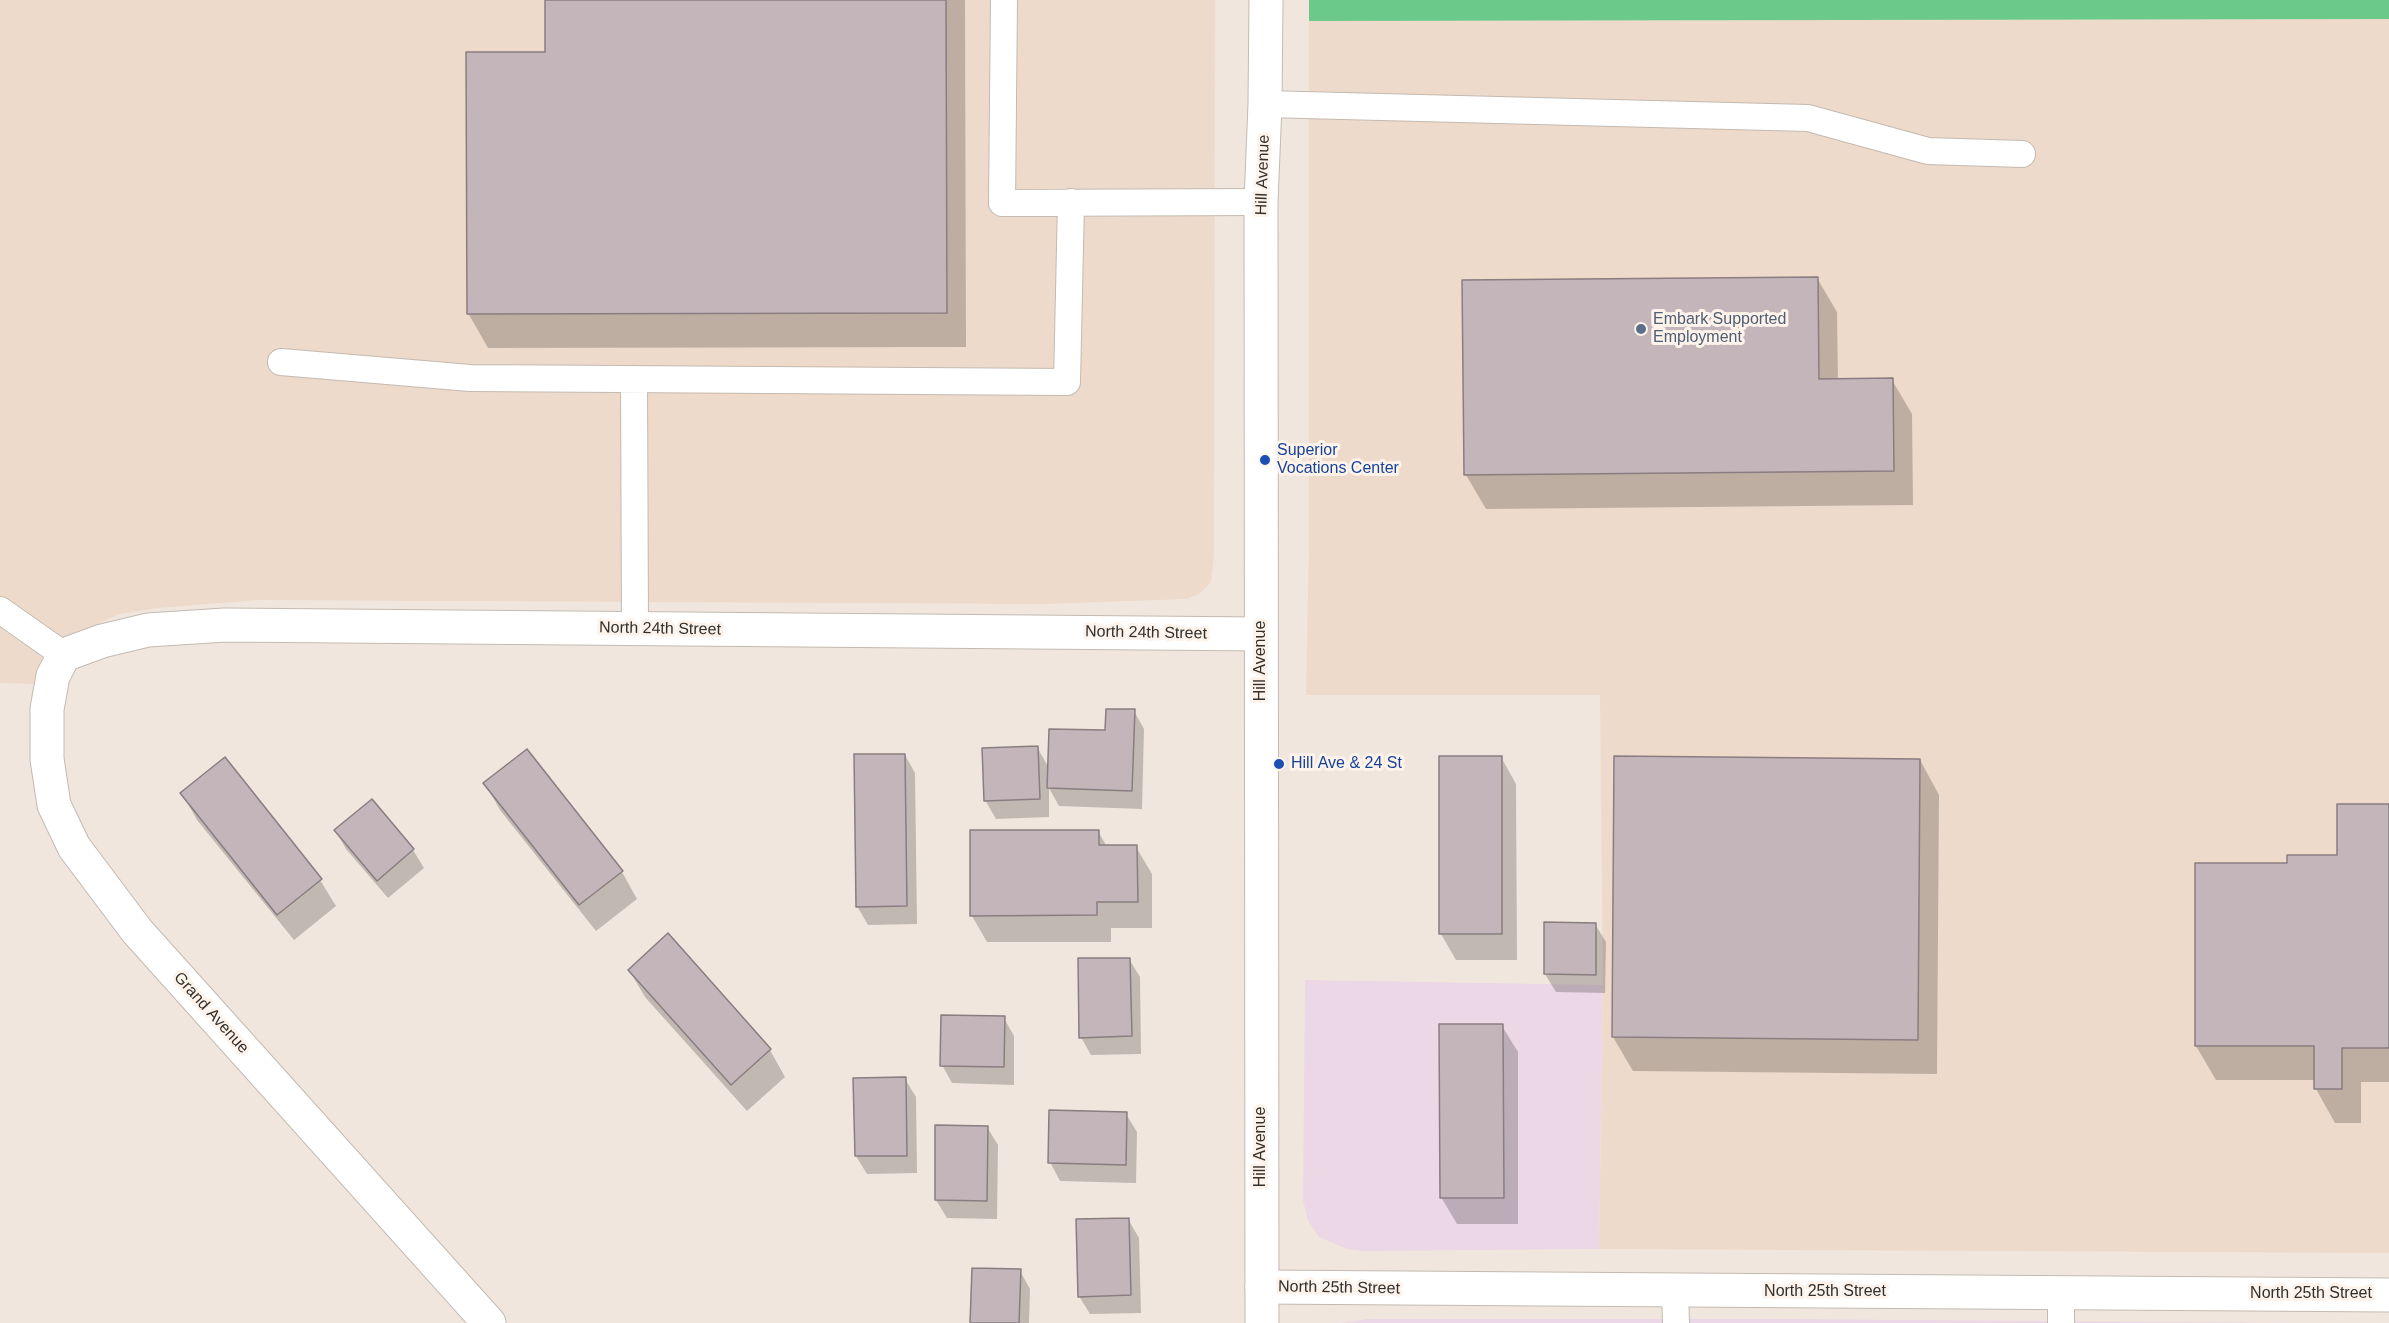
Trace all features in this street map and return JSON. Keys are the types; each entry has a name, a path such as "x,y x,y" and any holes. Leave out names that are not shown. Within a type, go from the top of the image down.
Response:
{"street":[{"name":"Hill Avenue","path":"1262,1323 1261,202 1266,0"},
{"name":"North 24th Street","path":"64,655 102,641 148,630 225,625 1261,634"},
{"name":"Grand Avenue","path":"64,655 53,676 46,709 46,759 54,805 74,847 137,931 489,1323"},
{"name":"North 25th Street","path":"1262,1287 1675,1291 2061,1308 2389,1295"}],"lane":[{"path":"1004,0 1002,203 1261,202"},
{"path":"1265,104 1808,118 1928,151 2022,154"},
{"path":"281,363 470,378 1067,382 1071,202"},
{"path":"634,379 635,628"},
{"path":"0,610 64,655"},
{"path":"1675,1291 1676,1323"}],"shaded area":[{"path":"0,0 1215,0 1214,556 1211,582 1199,594 1187,599 1044,604 258,600 158,608 119,614 79,633 51,655 34,684 0,683"},
{"path":"2389,19 2389,1253 1599,1249 1603,985 1600,695 1306,695 1309,543 1309,21"},
{"path":"1305,980 1603,985 1599,1249 1363,1251 1347,1249 1319,1237 1308,1221 1303,1200"},
{"path":"1368,1319 1779,1319 2293,1323 1340,1323"}],"green space":[{"path":"1309,0 2389,0 2389,19 1309,21"}],"building":[{"path":"545,0 946,0 947,313 467,314 466,52 545,52"},
{"name":"Embark Supported Employment","path":"1818,277 1819,379 1893,378 1894,471 1464,475 1462,280"},
{"path":"1106,709 1135,709 1132,791 1047,788 1049,729 1105,730"},
{"path":"1038,746 1040,799 984,801 982,748"},
{"path":"527,749 623,871 579,905 483,783"},
{"path":"854,754 905,754 907,906 856,907"},
{"path":"1439,756 1502,756 1502,934 1439,934"},
{"path":"1614,756 1920,759 1918,1040 1612,1037"},
{"path":"225,757 322,879 277,915 180,793"},
{"path":"372,799 414,849 377,881 334,830"},
{"path":"2337,804 2389,804 2389,1048 2342,1048 2342,1089 2314,1089 2314,1046 2195,1046 2195,863 2287,863 2287,855 2337,855"},
{"path":"970,830 1099,830 1099,845 1137,845 1138,902 1097,902 1097,915 970,916"},
{"path":"1544,922 1596,923 1596,975 1544,974"},
{"path":"668,933 771,1049 731,1085 628,970"},
{"path":"1078,958 1130,958 1132,1036 1079,1038"},
{"path":"941,1015 1005,1016 1004,1067 940,1066"},
{"path":"1439,1024 1503,1024 1504,1198 1440,1198"},
{"path":"906,1077 907,1156 855,1156 853,1078"},
{"path":"1049,1110 1127,1112 1126,1165 1048,1163"},
{"path":"935,1125 988,1126 987,1201 935,1200"},
{"path":"1129,1218 1131,1295 1078,1297 1076,1219"},
{"path":"972,1268 1021,1269 1019,1323 970,1323"}],"place":[{"name":"Embark Supported Employment","path":"1641,329"},
{"name":"Superior Vocations Center","path":"1265,460"},
{"name":"Hill Ave & 24 St","path":"1279,764"}]}
